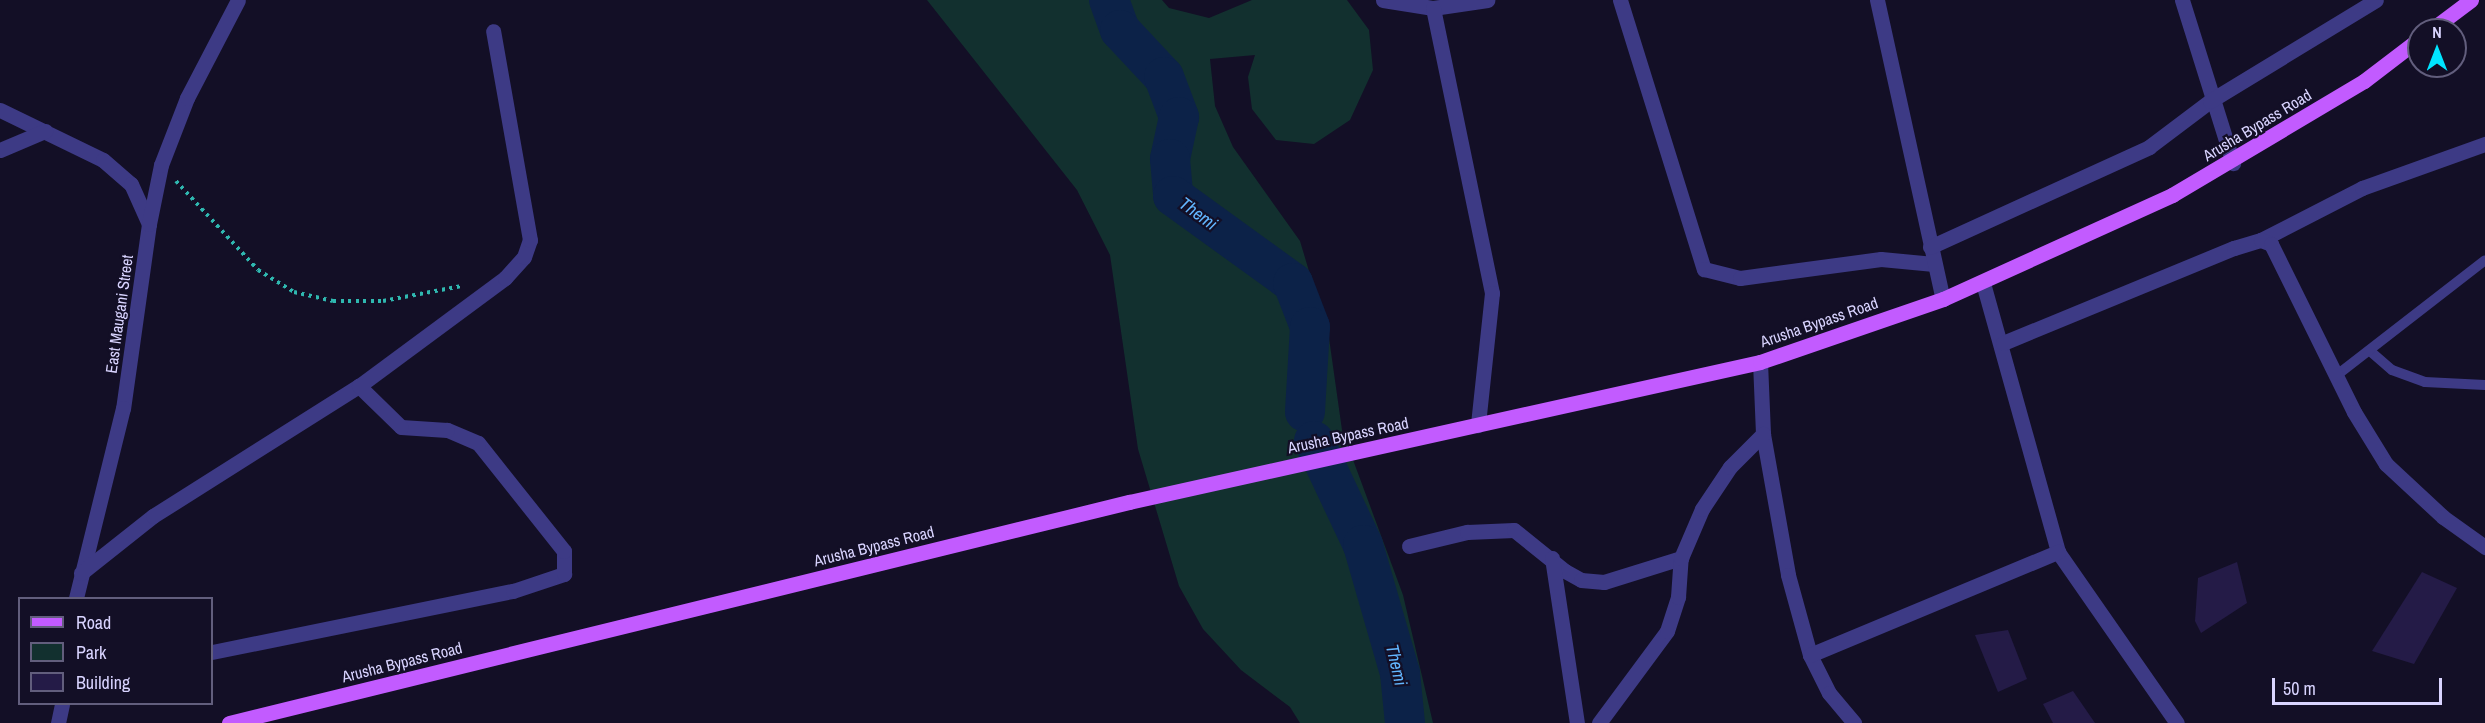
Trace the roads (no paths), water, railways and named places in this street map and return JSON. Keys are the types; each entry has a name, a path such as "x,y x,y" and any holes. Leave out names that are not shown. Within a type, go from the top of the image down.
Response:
{"main road":[{"path":"2447,18 2471,0"},
{"name":"Arusha Bypass Road","path":"229,723 1129,502 1760,362 1943,299 2233,163 2364,81 2407,48"}],"street":[{"name":"East Maugani Street","path":"76,597 123,408 149,224 161,165 187,98 238,0"},
{"path":"1383,0 1433,8 1487,0"},
{"path":"1620,0 1704,269 1740,278 1881,259 1934,264"},
{"path":"1877,0 1943,299"},
{"path":"2182,0 2210,101 2233,163"},
{"path":"1930,247 2149,147 2210,101 2376,0"},
{"path":"1433,8 1492,293 1478,425"},
{"path":"81,573 153,516 359,386 493,287 524,257 530,240 493,31"},
{"path":"0,110 80,145 130,184 149,224"},
{"path":"0,150 45,131"},
{"path":"2003,343 2261,240 2362,188 2485,144"},
{"path":"2261,240 2282,257 2337,375 2386,464 2443,517 2485,547"},
{"path":"1983,282 2003,343 2058,552 2177,723"},
{"path":"1760,362 1763,434 1788,575 1810,655 1829,693 1854,723"},
{"path":"213,652 513,591 564,574 564,551 477,443 447,430 401,427 359,386"},
{"path":"1599,723 1667,631 1678,597 1681,558 1702,509 1730,467 1763,434"},
{"path":"1409,546 1467,532 1514,530 1581,580 1604,582 1681,558"},
{"path":"1810,655 2058,552"},
{"path":"1552,558 1577,723"},
{"path":"58,723 62,705"}],"lane":[{"path":"2337,375 2485,260"},
{"path":"2370,351 2392,370 2425,382 2485,385"}],"waterway":[{"name":"Themi","path":"1109,0 1120,30 1164,77 1179,117 1170,159 1173,196 1293,283 1310,327 1305,412"},
{"name":"Themi","path":"1314,441 1363,545 1400,673 1405,723"}]}
